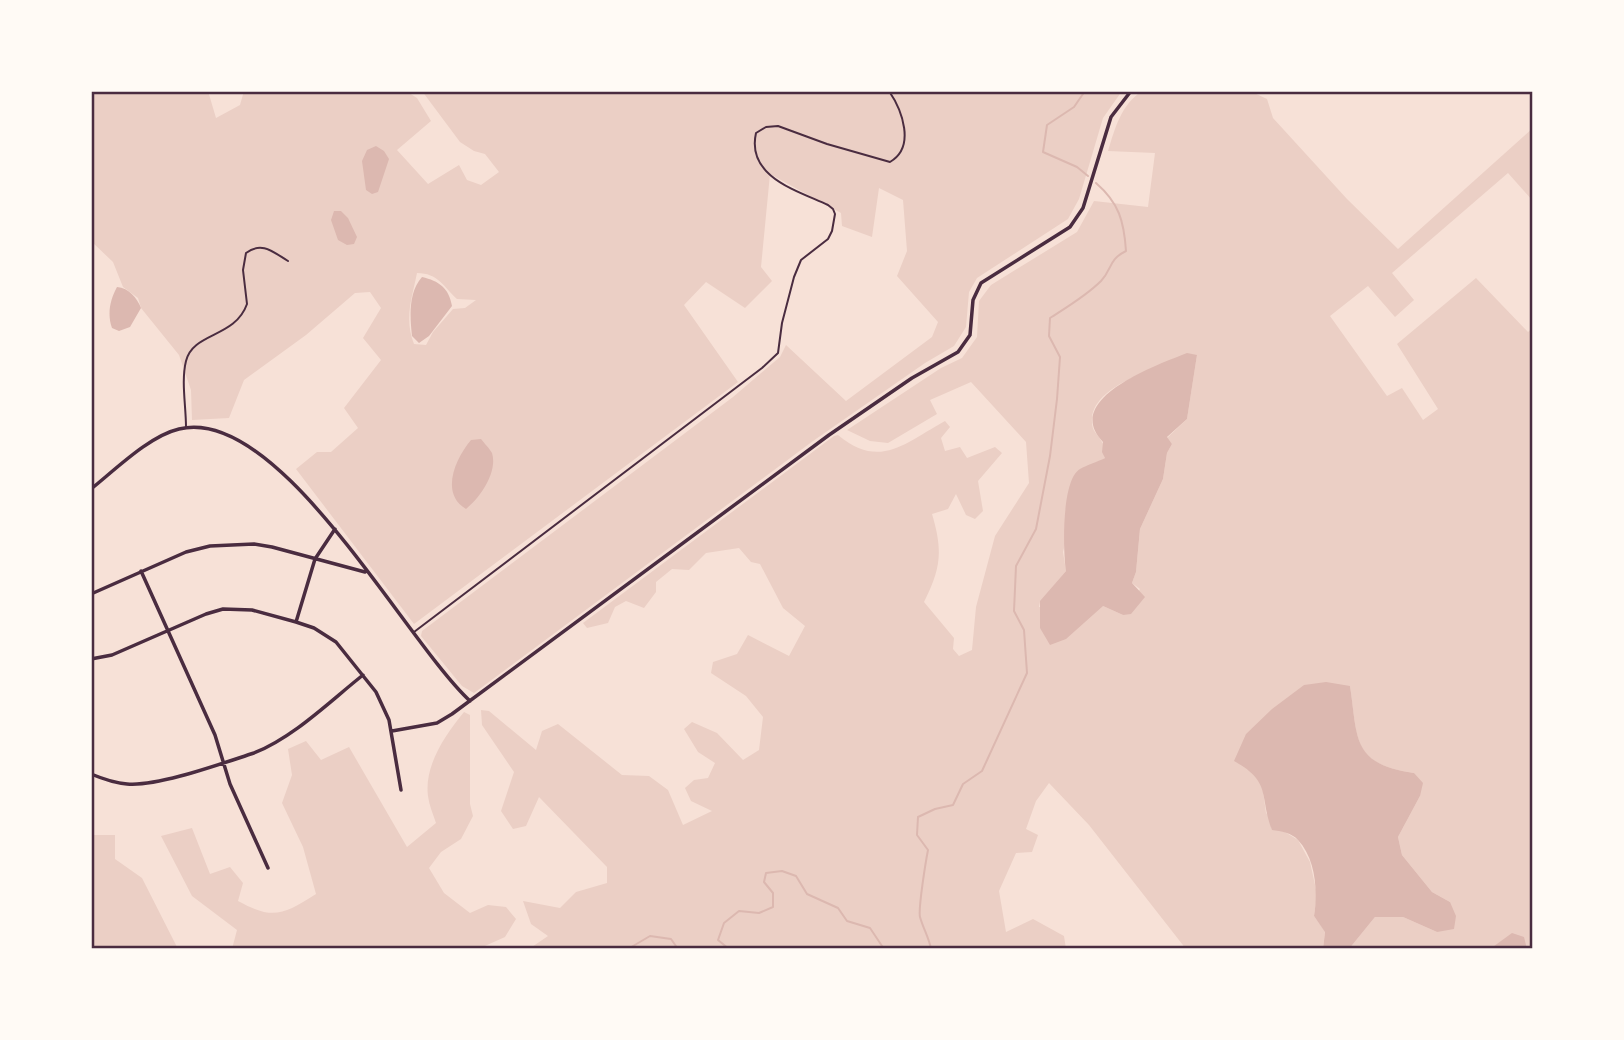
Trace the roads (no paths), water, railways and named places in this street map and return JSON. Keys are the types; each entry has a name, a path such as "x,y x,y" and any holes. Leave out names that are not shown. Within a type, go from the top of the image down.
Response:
{"street":[{"path":"392,732 437,723 470,701 829,435 912,377 958,352 970,335 973,300 981,283 1070,227 1077,219 1083,208 1111,117 1131,91"},
{"path":"1265,91 1281,91"},
{"path":"91,489 156,439 175,430 186,428 215,431 251,447 301,491 335,529 413,633 470,701"},
{"path":"296,622 315,559 335,529"},
{"path":"91,594 186,552 220,545 254,544 368,573"},
{"path":"141,570 215,734 241,811 268,868"},
{"path":"91,659 112,655 206,614 231,608 252,610 296,622 326,635 335,642 363,675 383,705 392,732 401,790"},
{"path":"91,774 109,781 138,785 223,763 266,748 297,728 363,675"}],"lane":[{"path":"413,633 778,353 782,323 801,260 828,239 835,214 828,205 770,176 757,158 756,133 766,127 778,126 827,144 891,162 901,151 905,137 902,116 889,91"},
{"path":"186,428 186,362 196,344 230,327 245,309 247,304 243,270 246,253 262,246 289,261"}],"waterway":[{"path":"1085,91 1074,107 1047,125 1043,152 1077,167 1088,176"},
{"path":"931,949 920,917 928,850 917,835 918,817 953,805 963,784 982,771 1027,673 1024,630 1014,611 1016,566 1036,529 1050,456 1060,357 1049,336 1050,318 1095,286 1105,276 1113,261 1126,251 1119,213 1096,183"},
{"path":"729,949 718,940 724,923 739,911 759,913 773,907 773,893 764,882 766,873 782,871 796,876 807,894 838,908 847,921 870,928 884,949"},
{"path":"628,949 650,936 671,939 678,949"}]}
